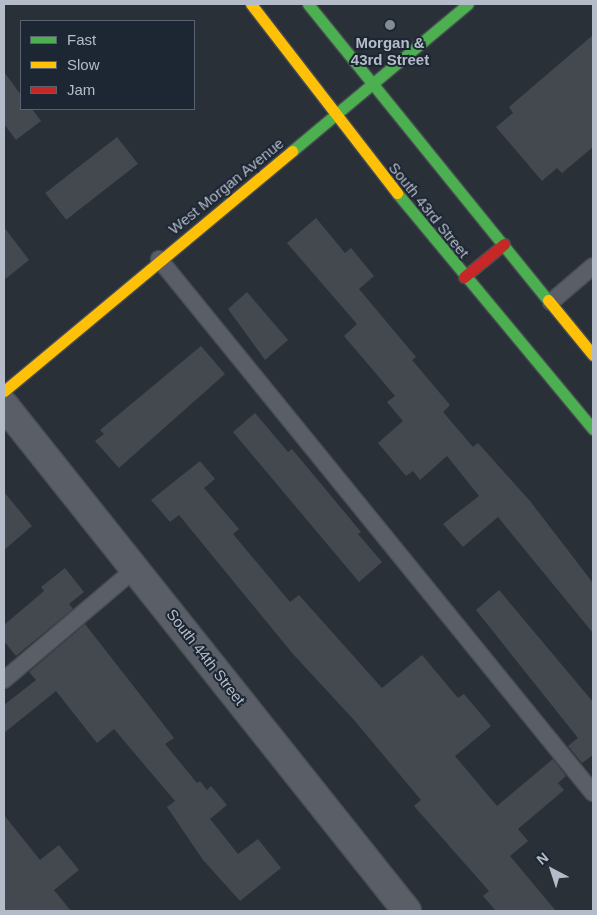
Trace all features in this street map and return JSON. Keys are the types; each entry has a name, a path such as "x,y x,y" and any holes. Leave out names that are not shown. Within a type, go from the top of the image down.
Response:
{"main road":[{"name":"South 43rd Street","path":"250,4 464,278 593,429"},
{"path":"308,4 593,355"},
{"name":"West Morgan Avenue","path":"4,391 159,259 336,115 468,4"},
{"path":"464,278 504,244"}],"street":[{"name":"South 44th Street","path":"4,405 136,568 407,911"}],"lane":[{"path":"159,259 593,793"},
{"path":"551,302 593,266"},
{"path":"4,680 136,568"}],"building":[{"path":"593,35 593,147 562,173 557,168 542,181 496,127 513,113 509,107"},
{"path":"4,72 20,94 20,110 33,110 41,121 16,140 4,124"},
{"path":"117,137 138,164 66,220 45,193"},
{"path":"316,218 345,253 351,248 374,276 359,289 416,357 412,360 450,405 443,412 473,447 478,443 530,501 593,583 593,633 498,517 463,547 443,524 479,496 447,456 420,480 413,471 406,476 378,443 403,421 387,402 395,396 344,336 357,324 287,243"},
{"path":"4,227 29,260 4,280"},
{"path":"247,292 288,340 265,360 228,309"},
{"path":"201,346 225,374 119,468 95,441 104,434 100,430"},
{"path":"255,413 288,452 292,449 361,532 358,534 382,562 359,582 233,432"},
{"path":"200,461 215,479 204,488 239,529 233,534 290,602 299,595 382,688 422,655 458,698 464,694 491,726 455,756 497,806 553,759 566,776 558,783 564,790 518,829 528,841 510,856 556,911 496,911 483,896 489,891 414,806 421,800 354,720 293,654 179,515 170,522 151,500"},
{"path":"4,492 32,526 4,550"},
{"path":"65,568 84,592 69,604 73,609 16,656 4,641 4,625 44,591 41,587"},
{"path":"499,590 593,702 593,755 582,763 568,746 578,738 476,610"},
{"path":"85,624 174,738 165,744 197,783 200,781 207,790 211,786 227,805 210,819 238,854 258,839 281,868 240,901 203,860 167,807 175,801 114,729 97,743 56,691 4,733 4,705 36,680 29,672"},
{"path":"4,815 40,860 59,845 79,870 54,890 71,911 4,911"}],"traffic: fast":[{"path":"308,4 548,300"},
{"path":"292,151 468,4"},
{"path":"397,193 593,429"}],"traffic: slow":[{"path":"251,4 397,193"},
{"path":"4,391 292,151"},
{"path":"548,300 593,355"}],"traffic: jam":[{"path":"464,277 504,244"}],"place":[{"name":"Morgan & 43rd Street","path":"390,25"}]}
